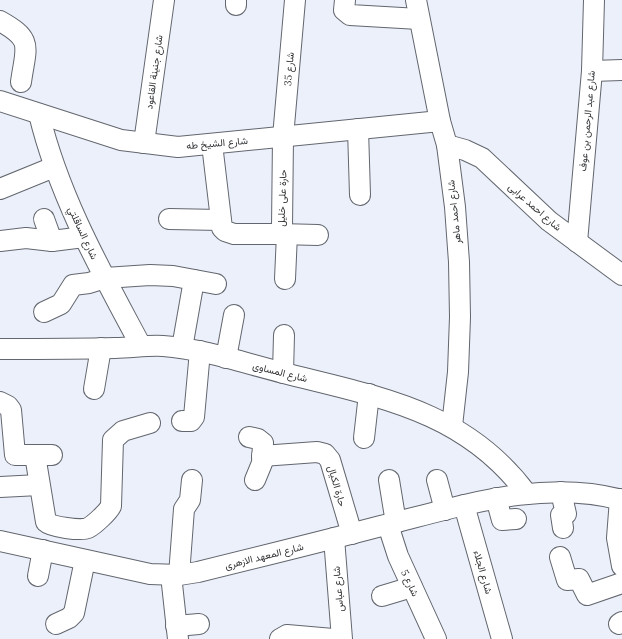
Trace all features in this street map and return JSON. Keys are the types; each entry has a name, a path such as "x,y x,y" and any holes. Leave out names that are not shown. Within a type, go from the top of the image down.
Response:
{"street":[{"name":"شارع جنينة القاعود","path":"144,144 164,0"},
{"name":"شارع 35","path":"283,137 295,0"},
{"path":"345,0 344,10 350,15 417,9"},
{"name":"شارع عبد الرحمن بن عوف","path":"577,242 592,71 594,0"},
{"name":"شارع احمد ماهر","path":"417,9 440,121 447,145 455,207 459,262 460,309 458,372 452,426"},
{"path":"0,21 21,34 25,41 21,82"},
{"path":"592,71 622,70"},
{"name":"شارع الشيخ طه","path":"0,100 121,140 178,147 440,121"},
{"name":"شارع الساقلتي","path":"39,114 54,167 84,237 141,346"},
{"path":"358,129 360,195"},
{"name":"حارة على خليل","path":"220,220 222,228 229,233 283,234 283,137"},
{"path":"169,218 220,220 212,144"},
{"name":"شارع احمد عرابى","path":"447,145 465,150 482,158 522,196 577,242 622,275"},
{"path":"0,189 54,167"},
{"path":"44,219 52,241"},
{"path":"285,279 283,234 318,235"},
{"path":"0,241 26,238 52,241 84,237"},
{"path":"44,312 61,304 73,285 89,283 105,278 150,275 216,284"},
{"path":"182,421 191,421 194,417 191,350 194,280"},
{"path":"226,358 234,315"},
{"path":"283,373 284,335"},
{"name":"شارع المساوى","path":"0,349 141,346 191,350 369,394 407,407 452,426 499,462 514,476 527,494"},
{"path":"94,389 101,348"},
{"path":"364,438 369,394"},
{"path":"0,402 8,406 10,410 15,455 44,455 39,485 46,522 54,527 88,528 108,512 112,501 113,440 123,431 150,423"},
{"path":"249,437 258,439 263,443 262,463 255,480"},
{"name":"حارة الكيال","path":"262,456 317,452 326,454 330,460 343,536"},
{"path":"192,480 190,500 184,509 175,575 177,633 199,624"},
{"name":"شارع 5","path":"389,480 392,524 398,556 436,639"},
{"path":"436,480 445,510"},
{"path":"0,487 39,485"},
{"path":"561,492 566,514 561,515 563,528"},
{"name":"شارع المعهد الازهرى","path":"0,541 150,574 175,575 198,572 496,498 561,492 591,494 621,500"},
{"path":"496,498 500,519 503,521 516,519"},
{"path":"621,500 617,538 622,566"},
{"name":"شارع الجلاء","path":"464,505 502,639"},
{"path":"56,624 69,618 74,613 76,558 70,528"},
{"name":"شارع عباس","path":"342,639 343,536"},
{"path":"38,576 43,550"},
{"path":"560,557 567,580 579,579 587,595 622,583"},
{"path":"382,596 412,587"},
{"path":"280,639 287,635 333,639"}]}
